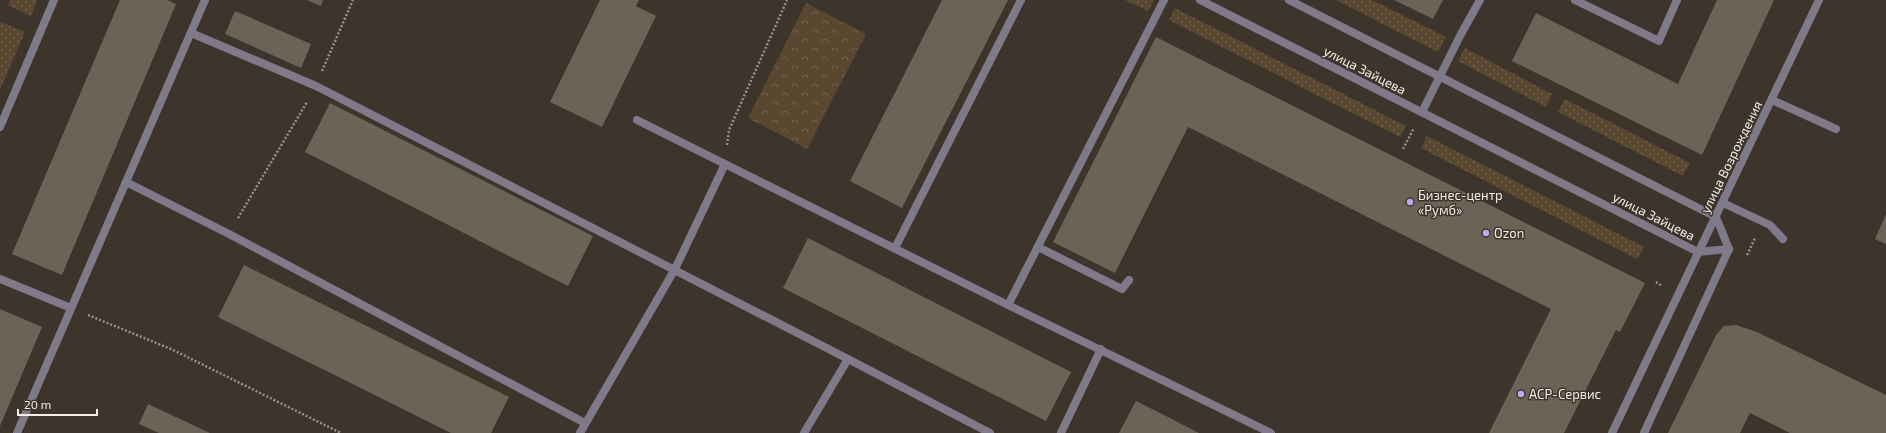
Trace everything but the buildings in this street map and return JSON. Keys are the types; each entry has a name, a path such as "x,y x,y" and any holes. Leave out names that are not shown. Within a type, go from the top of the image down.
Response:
{"street":[{"path":"0,127 54,0"},
{"path":"17,433 204,0"},
{"path":"895,248 1021,0"},
{"path":"1008,305 1164,0"},
{"name":"улица Зайцева","path":"1200,0 1698,252 1729,249"},
{"name":"улица Зайцева","path":"1289,0 1716,217"},
{"path":"1422,112 1480,0"},
{"path":"1575,0 1659,41 1677,0"},
{"name":"улица Возрождения","path":"1612,433 1819,0"},
{"path":"191,33 316,86 675,269 990,433"},
{"path":"1772,100 1836,129"},
{"path":"637,120 1008,305 1271,433"},
{"path":"580,433 675,269 725,164"},
{"path":"126,182 229,234 585,423"},
{"path":"1723,203 1770,225 1783,239"},
{"path":"1644,433 1729,249 1716,217"},
{"path":"1038,247 1122,289 1129,280"},
{"path":"0,279 71,308"},
{"path":"1061,433 1101,349"},
{"path":"804,433 848,359"}],"path":[{"path":"229,234 316,86 353,0"},
{"path":"725,164 729,130 787,0"},
{"path":"1403,149 1422,112"},
{"path":"71,308 171,349 341,433"}],"green space":[{"path":"11,0 37,0 31,16 9,6"},
{"path":"1125,0 1154,0 1148,11"},
{"path":"1336,0 1372,0 1446,37 1438,52"},
{"path":"806,3 866,34 807,149 748,118"},
{"path":"1175,8 1406,126 1400,137 1169,20"},
{"path":"1,22 25,32 0,90 0,25"},
{"path":"1465,48 1552,94 1546,107 1458,61"},
{"path":"1565,99 1690,163 1683,176 1558,112"},
{"path":"1427,136 1644,247 1637,259 1421,148"}],"place":[{"name":"Бизнес-центр «Румб»","path":"1410,202"},
{"name":"Ozon","path":"1486,233"},
{"name":"АСР-Сервис","path":"1521,394"}]}
